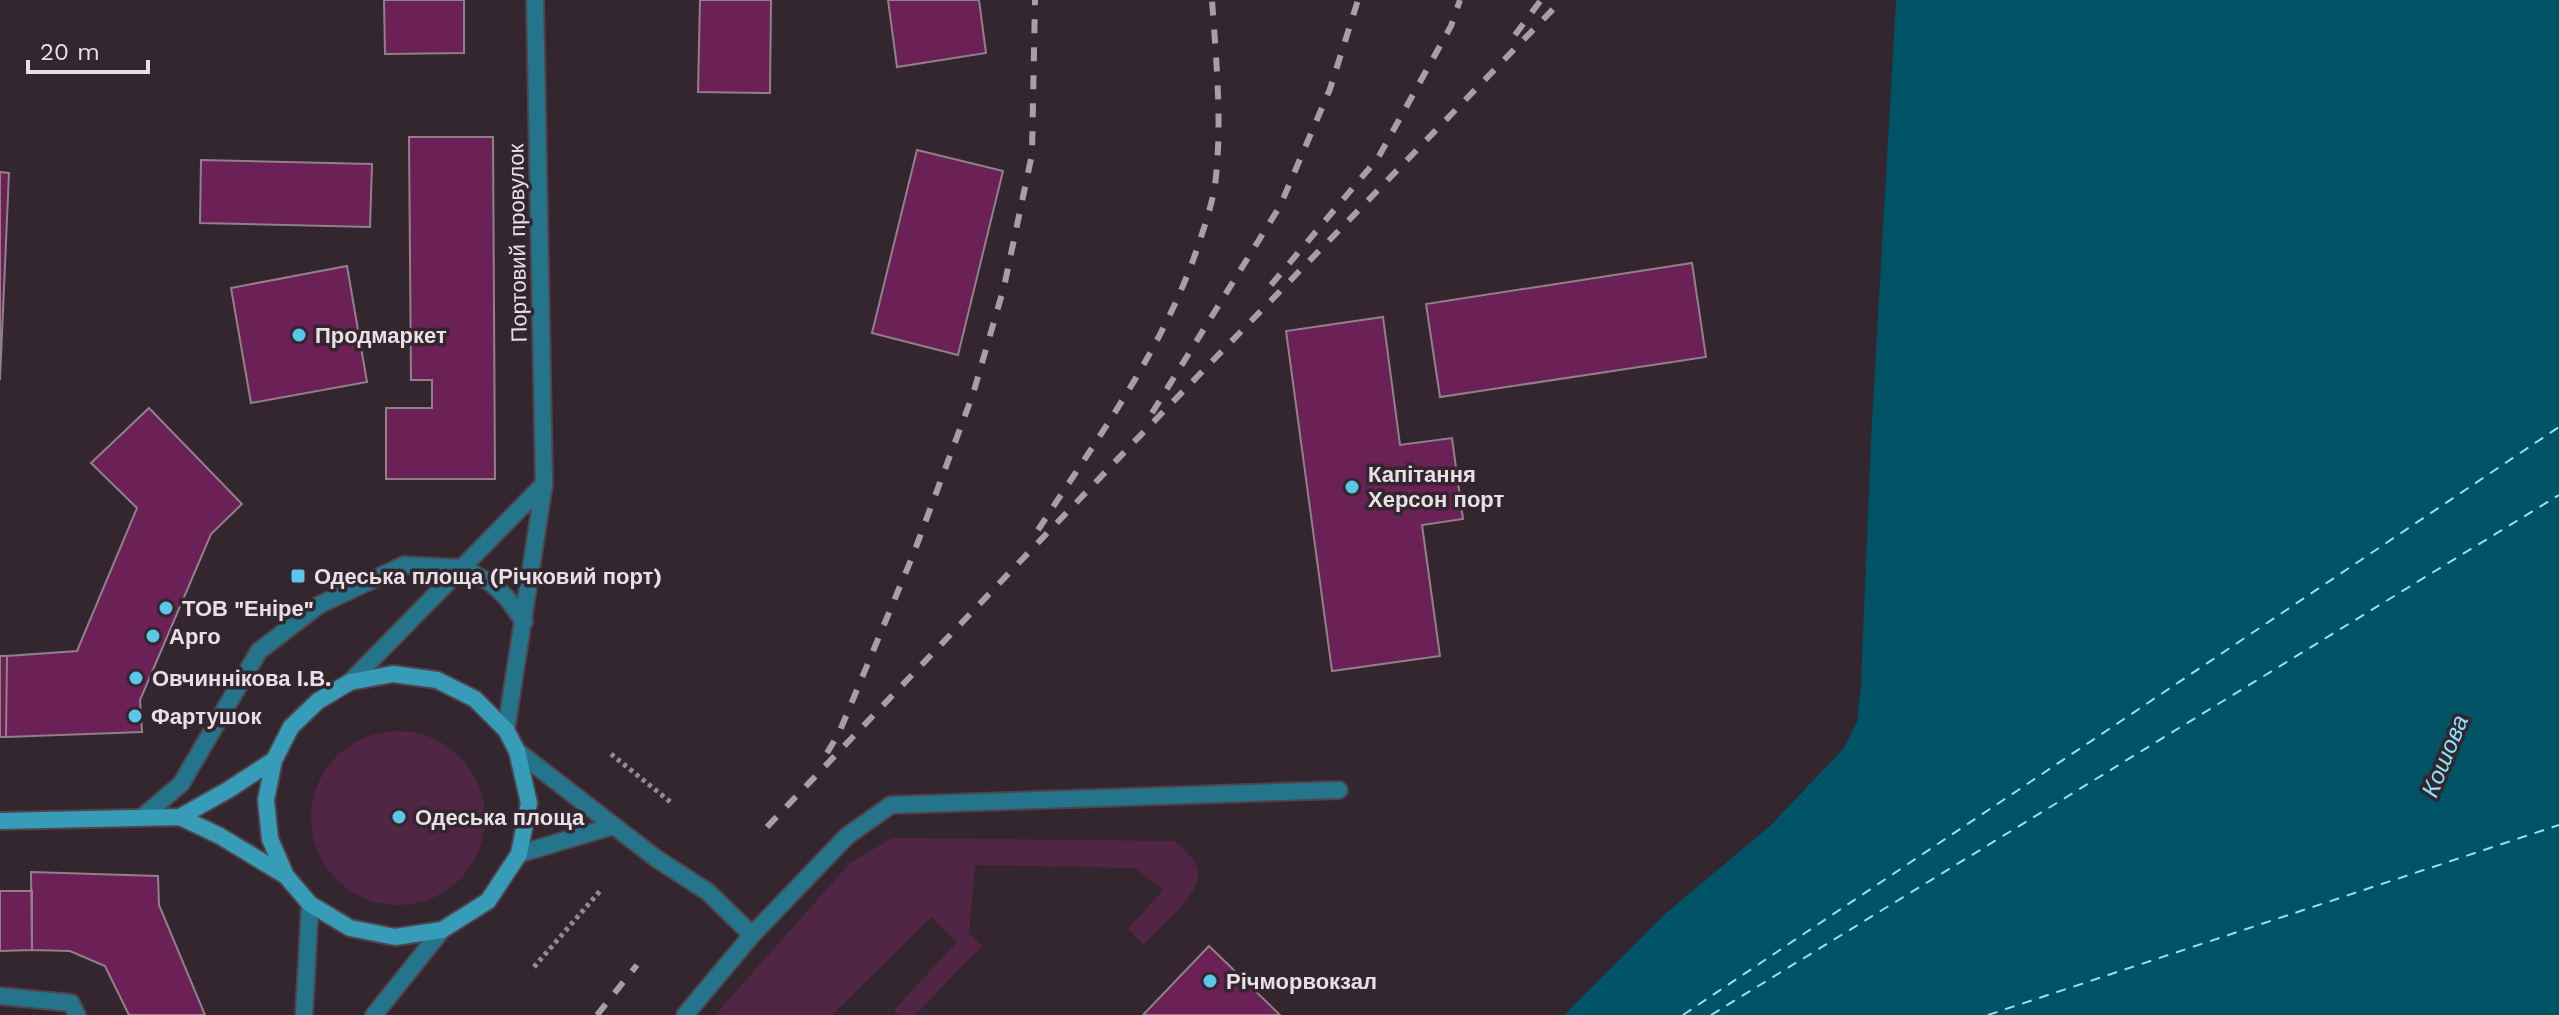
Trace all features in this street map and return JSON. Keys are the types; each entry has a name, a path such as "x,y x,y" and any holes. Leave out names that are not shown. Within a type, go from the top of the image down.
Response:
{"street":[{"name":"Портовий провулок","path":"506,730 544,484 535,0"},
{"path":"442,930 395,937 350,928 310,904 286,876 270,839 266,800 274,760 291,727 318,701 350,682 544,484"},
{"path":"141,818 181,784 259,651 319,605 404,565 463,568 499,590 524,622"},
{"path":"350,682 393,674 437,680 475,699 506,730 517,751 529,803 519,854 488,901 442,930 374,1015"},
{"path":"517,751 657,859 708,892 752,935"},
{"path":"180,817 274,760"},
{"path":"685,1015 752,935 847,836 891,805 1339,790"},
{"path":"0,821 180,817 220,836 286,876"},
{"path":"519,854 613,826"},
{"path":"304,1015 310,904"},
{"path":"0,996 71,1003 77,1015"}],"path":[{"path":"611,754 673,804"},
{"path":"534,967 600,891"}],"shaded area":[{"name":"Одеська площа","path":"398,731 431,737 460,756 479,785 485,818 479,851 460,880 431,899 398,905 365,899 336,880 317,851 311,818 317,785 336,756 365,737"},
{"path":"892,838 1175,841 1193,860 1198,877 1192,893 1144,945 1128,929 1163,890 1135,868 975,865 969,933 982,946 915,1015 899,1015 894,1010 957,942 931,917 832,1015 715,1015 850,863"}],"water":[{"name":"Кошова","path":"1896,0 2559,0 2559,1015 1564,1015 1666,913 1770,826 1843,749 1857,722"}],"building":[{"path":"384,0 464,0 464,53 385,54"},
{"path":"700,0 771,0 770,93 698,92"},
{"path":"888,0 979,0 986,53 897,67"},
{"path":"409,137 493,137 495,479 386,479 386,408 432,408 432,380 411,380"},
{"path":"917,150 1003,171 958,355 872,333"},
{"path":"201,160 372,164 370,227 200,223"},
{"path":"0,172 9,173 0,380"},
{"path":"1692,263 1706,357 1440,397 1426,304"},
{"name":"Продмаркет","path":"347,266 367,382 251,403 231,288"},
{"path":"1383,317 1400,445 1452,438 1463,519 1422,525 1440,656 1332,671 1286,331"},
{"path":"149,408 242,504 211,534 140,700 142,732 6,737 7,656 77,651 137,508 91,463"},
{"path":"0,656 7,656 6,737 0,737"},
{"path":"31,872 158,876 159,905 205,1015 129,1015 105,966 70,951 32,950"},
{"path":"0,891 32,891 32,950 0,951"},
{"name":"Річморвокзал","path":"1209,946 1280,1015 1143,1015"}],"ferry route":[{"path":"1683,1015 2559,427"},
{"path":"1711,1015 2559,495"},
{"path":"1988,1015 2559,825"}],"railway":[{"path":"827,753 839,733 913,555 973,394 1004,287 1032,154 1035,0"},
{"path":"1038,530 1150,354 1186,279 1203,232 1214,192 1218,154 1218,88 1212,0"},
{"path":"1152,413 1280,206 1330,89 1358,0"},
{"path":"1271,285 1378,158 1451,26 1460,0"},
{"path":"1515,35 1541,0"},
{"path":"767,827 1562,0"},
{"path":"597,1015 637,965"}],"place":[{"name":"Продмаркет","path":"299,335"},
{"name":"Капітання Херсон порт","path":"1352,487"},
{"name":"Одеська площа (Річковий порт)","path":"298,576"},
{"name":"ТОВ \"Еніре\"","path":"166,608"},
{"name":"Арго","path":"153,636"},
{"name":"Овчиннікова І.В.","path":"136,678"},
{"name":"Фартушок","path":"135,716"},
{"name":"Одеська площа","path":"399,817"},
{"name":"Річморвокзал","path":"1210,981"}]}
